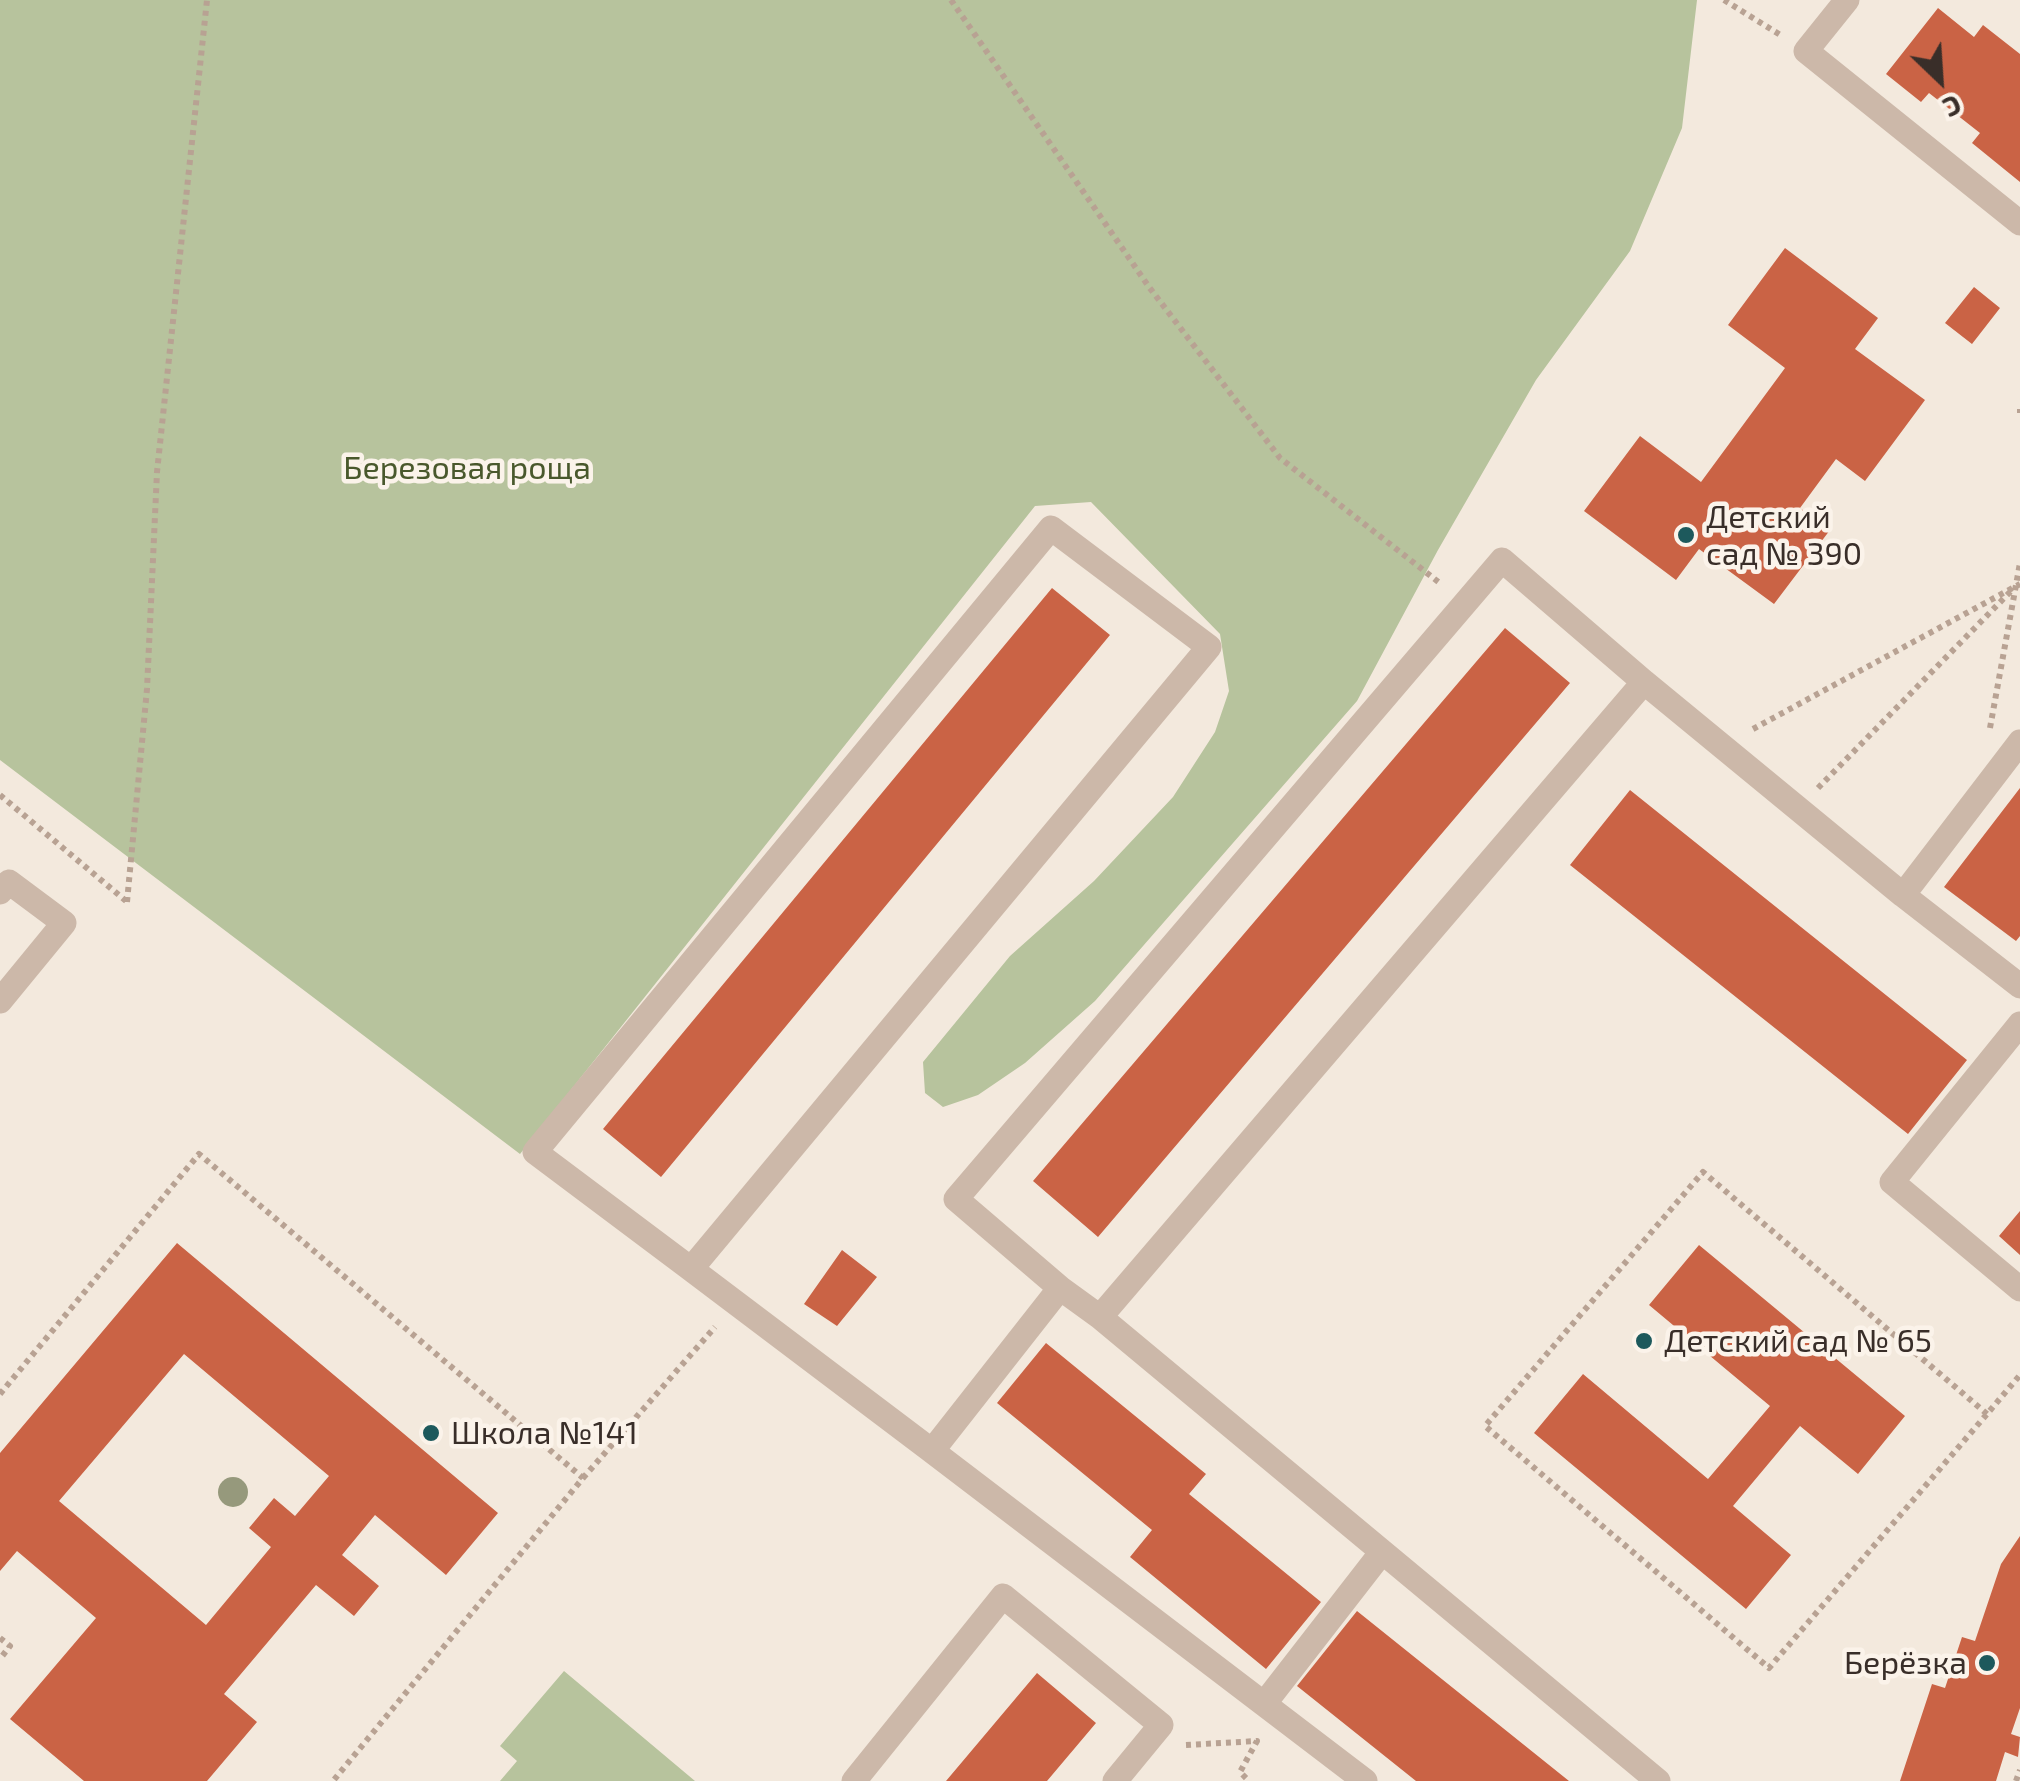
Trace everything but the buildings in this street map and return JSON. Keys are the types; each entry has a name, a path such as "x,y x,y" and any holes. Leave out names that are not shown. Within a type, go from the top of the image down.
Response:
{"lane":[{"path":"1847,0 1806,51 2020,223"},
{"path":"691,1268 1210,647 1051,528 536,1152 1365,1781"},
{"path":"1658,1781 956,1199 1502,560 1903,896 2020,986"},
{"path":"1100,1317 1644,682"},
{"path":"1903,896 2020,742"},
{"path":"0,892 9,882 64,923 0,1001"},
{"path":"2020,1024 1892,1182 2020,1289"},
{"path":"932,1451 1060,1288"},
{"path":"1264,1704 1382,1552"},
{"path":"854,1781 1003,1596 1161,1725 1115,1781"}],"path":[{"path":"0,795 127,902 147,689 157,472 207,0"},
{"path":"951,0 1149,287 1280,458 1466,603"},
{"path":"1724,0 1806,51"},
{"path":"1989,731 2020,563"},
{"path":"1722,746 2018,585"},
{"path":"1798,809 2018,585"},
{"path":"0,1394 198,1154 583,1478"},
{"path":"1987,1414 1703,1172 1486,1426 1769,1668 1987,1414 2020,1375"},
{"path":"333,1781 583,1478 702,1342"},
{"path":"0,1638 10,1646 0,1658"},
{"path":"1144,1746 1257,1742 1240,1772 1249,1781"},
{"path":"2016,1781 2020,1770"}],"green space":[{"name":"Березовая роща","path":"0,0 1697,0 1682,128 1630,251 1536,380 1357,701 1095,1001 1025,1063 978,1095 943,1107 925,1093 923,1062 1010,956 1094,881 1173,797 1215,732 1229,691 1220,634 1091,502 1035,506 520,1154 0,760"},
{"path":"564,1671 695,1781 500,1781 517,1761 500,1746"}],"place":[{"name":"Детский сад № 390","path":"1686,535"},
{"name":"Детский сад № 65","path":"1644,1341"},
{"name":"Школа №141","path":"431,1433"},
{"name":"Берёзка","path":"1987,1663"}]}
